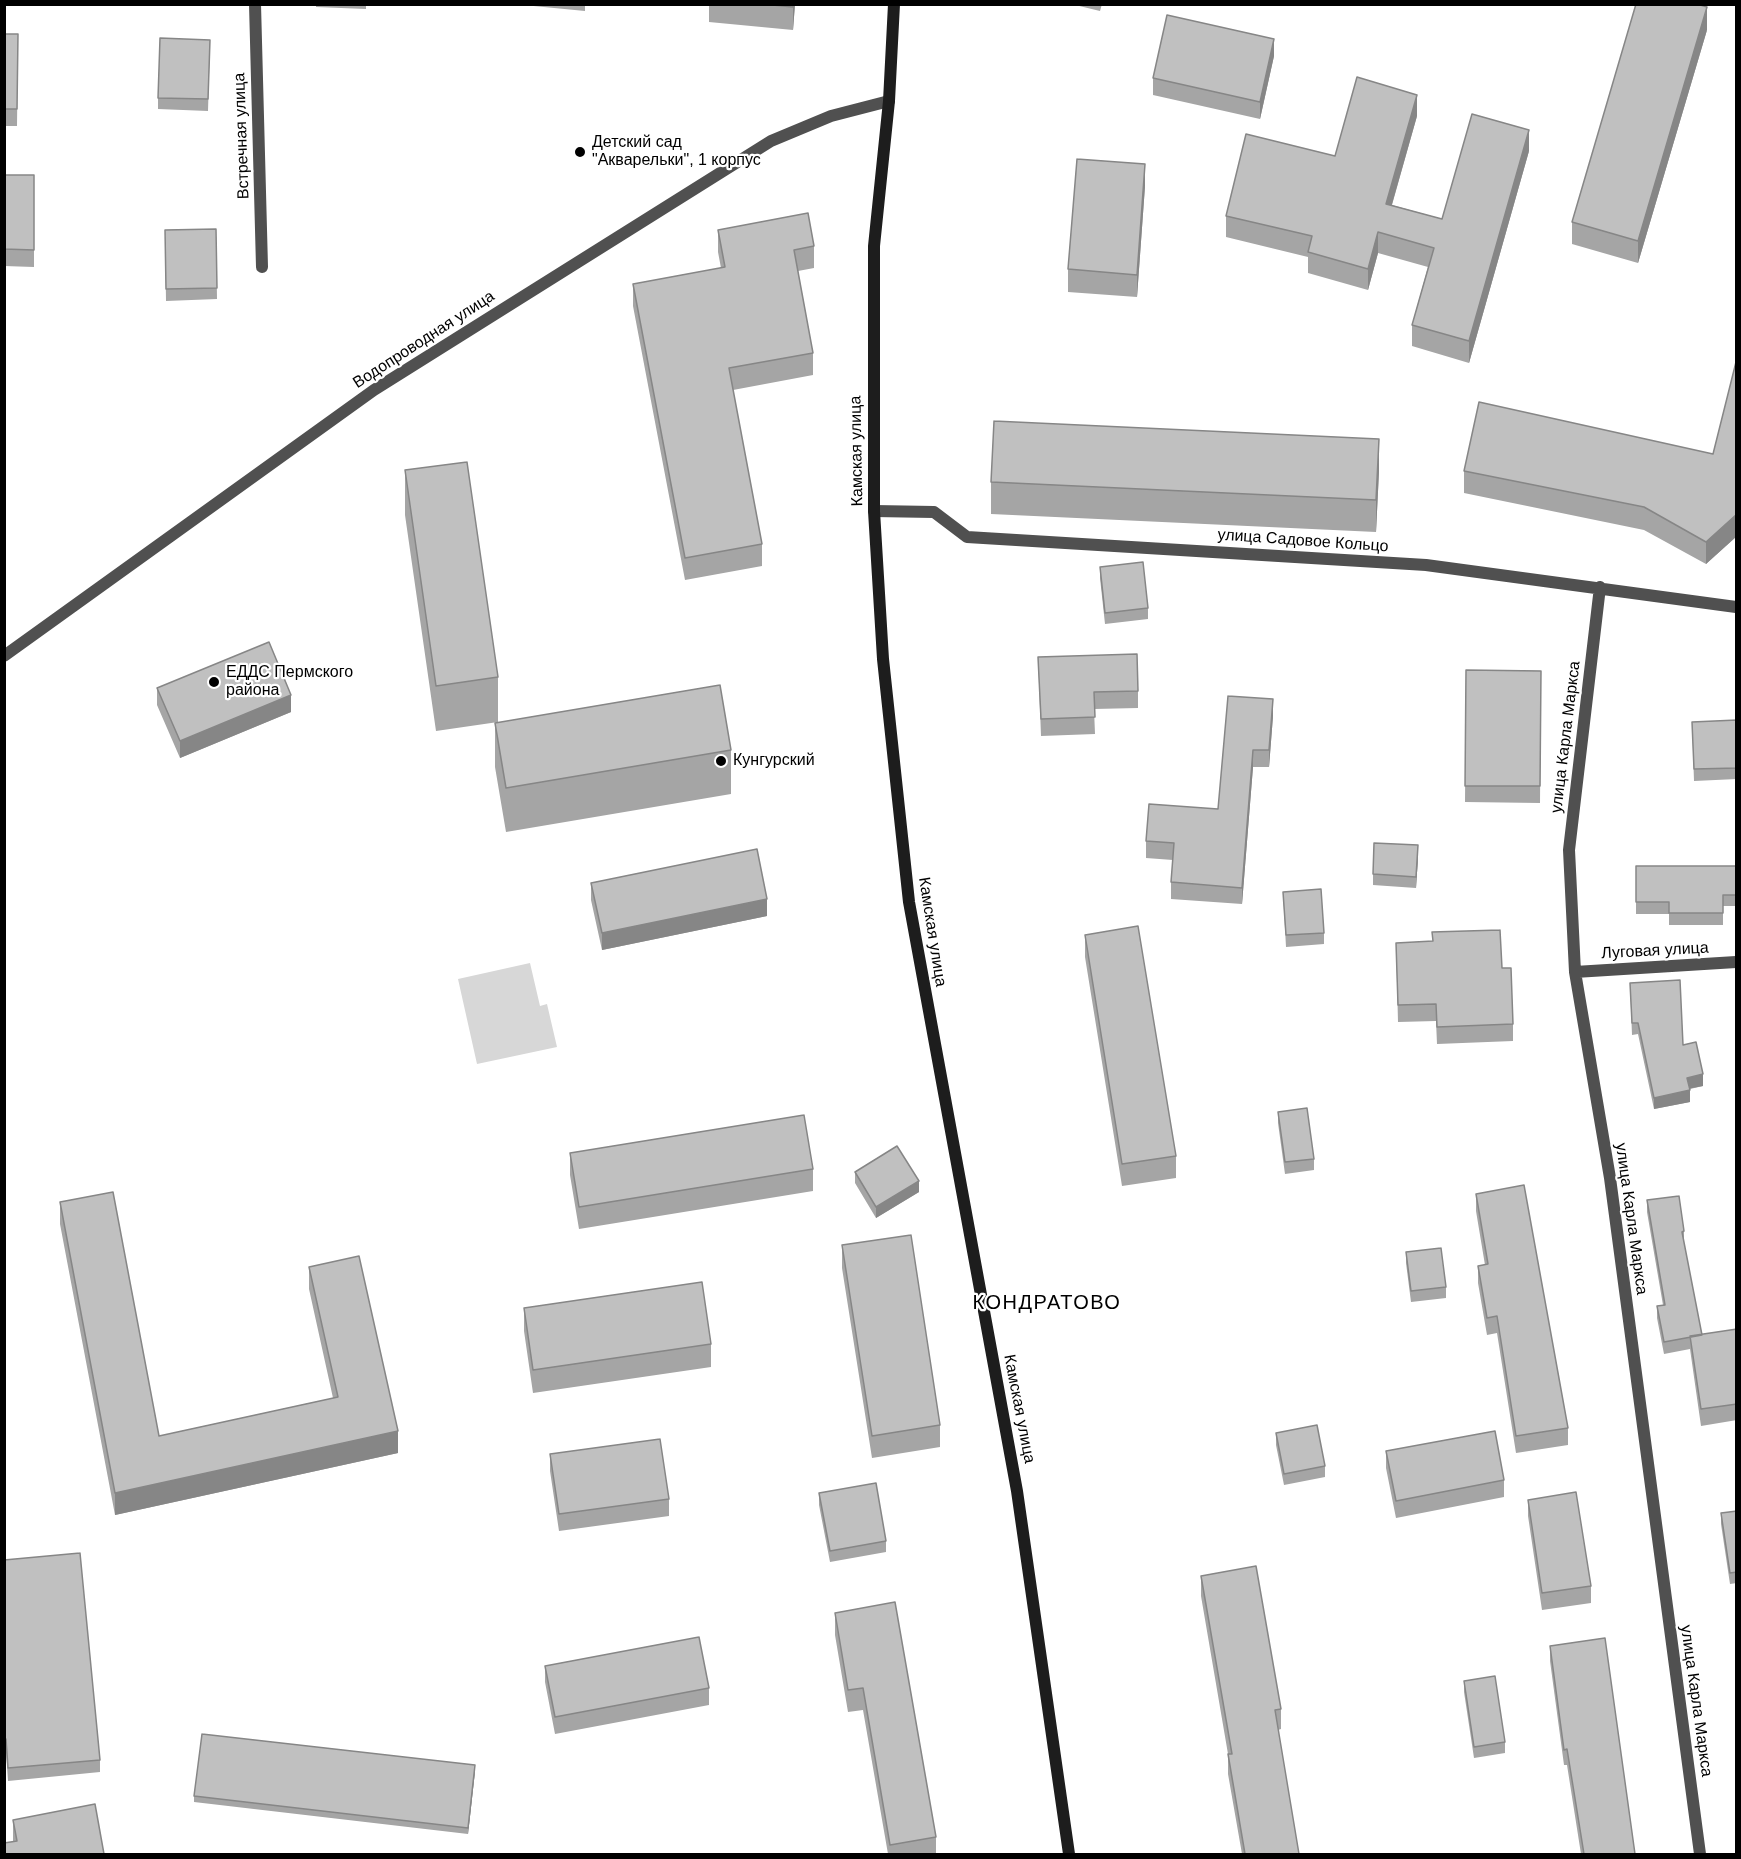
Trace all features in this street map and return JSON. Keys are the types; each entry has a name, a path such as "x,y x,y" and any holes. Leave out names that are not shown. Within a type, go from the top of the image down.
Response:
{"street":[{"name":"Встречная улица","path":"255,4 262,267"},
{"name":"Камская улица","path":"894,4 889,101 874,246 874,512 883,659 909,902 1017,1491 1069,1854"},
{"name":"Водопроводная улица","path":"4,656 374,390 413,365 771,141 831,116 889,101"},
{"name":"улица Садовое Кольцо","path":"874,512 934,512 967,537 1426,565 1737,607"},
{"name":"улица Карла Маркса","path":"1600,587 1569,849 1575,972 1610,1178 1700,1854"},
{"name":"Луговая улица","path":"1575,972 1737,962"}],"shaded area":[{"path":"530,963 540,1006 547,1004 557,1047 477,1064 458,979"}],"building":[{"path":"762,4 793,4 793,7"},
{"path":"1636,4 1697,4 1707,7 1638,241 1572,222"},
{"path":"1167,15 1274,39 1260,102 1153,78"},
{"path":"4,34 18,34 17,109 4,109"},
{"path":"160,38 210,40 208,99 158,98"},
{"path":"1357,77 1417,95 1386,204 1442,219 1472,114 1529,130 1469,341 1412,325 1434,248 1378,232 1368,269 1308,252 1312,236 1226,216 1246,134 1335,156"},
{"path":"1077,159 1145,164 1137,275 1068,269"},
{"path":"4,175 34,175 34,250 4,249"},
{"path":"808,213 814,246 794,250 813,353 729,368 762,544 685,558 633,284 725,267 718,230"},
{"path":"216,229 217,288 166,289 165,230"},
{"path":"1737,358 1737,514 1706,542 1644,507 1464,471 1479,402 1713,454"},
{"path":"994,421 1379,439 1376,500 991,482"},
{"path":"467,462 498,677 436,686 405,470"},
{"path":"1143,562 1148,608 1105,613 1100,567"},
{"path":"269,642 291,695 180,741 157,688"},
{"path":"1137,654 1138,691 1094,692 1095,717 1041,719 1038,657"},
{"path":"1466,670 1541,671 1540,786 1465,786"},
{"path":"720,685 731,750 506,788 495,723"},
{"path":"1228,696 1273,699 1269,750 1253,750 1242,888 1171,882 1174,843 1146,841 1149,804 1218,809"},
{"path":"1737,720 1737,768 1694,769 1692,722"},
{"path":"1374,843 1418,845 1416,877 1373,874"},
{"path":"757,849 767,899 602,933 591,883"},
{"path":"1636,866 1737,866 1737,895 1723,895 1723,913 1669,913 1669,902 1636,902"},
{"path":"1321,889 1324,933 1286,935 1283,892"},
{"path":"1138,926 1176,1156 1122,1164 1085,935"},
{"path":"1500,930 1502,968 1511,968 1513,1024 1437,1027 1436,1004 1398,1005 1396,943 1433,941 1432,932"},
{"path":"1680,980 1683,1045 1696,1042 1703,1074 1687,1078 1690,1090 1654,1098 1638,1023 1632,1023 1630,983"},
{"path":"1307,1108 1314,1159 1285,1162 1278,1112"},
{"path":"804,1115 813,1169 579,1207 570,1153"},
{"path":"897,1146 919,1181 876,1207 855,1172"},
{"path":"1524,1185 1568,1428 1516,1436 1497,1316 1487,1318 1478,1266 1488,1264 1476,1194"},
{"path":"113,1192 159,1436 338,1397 309,1267 359,1256 398,1431 115,1493 60,1202"},
{"path":"1679,1196 1684,1231 1682,1232 1702,1335 1664,1342 1657,1306 1665,1305 1647,1200"},
{"path":"911,1235 940,1425 872,1436 842,1245"},
{"path":"1441,1248 1446,1287 1411,1291 1406,1252"},
{"path":"702,1282 711,1344 533,1370 524,1308"},
{"path":"1737,1329 1737,1404 1701,1409 1690,1336"},
{"path":"1317,1425 1325,1466 1284,1474 1276,1433"},
{"path":"1495,1431 1504,1480 1396,1501 1386,1451"},
{"path":"660,1439 669,1499 559,1514 550,1454"},
{"path":"876,1483 886,1541 830,1551 819,1493"},
{"path":"1576,1492 1591,1586 1542,1593 1528,1500"},
{"path":"1737,1511 1737,1572 1730,1573 1721,1513"},
{"path":"80,1553 100,1760 8,1768 6,1739 4,1739 4,1560"},
{"path":"1256,1566 1281,1709 1275,1710 1299,1854 1245,1854 1228,1754 1232,1754 1201,1576"},
{"path":"895,1602 936,1837 890,1845 863,1688 848,1690 835,1613"},
{"path":"699,1637 709,1688 555,1717 545,1666"},
{"path":"1605,1638 1635,1854 1584,1854 1567,1749 1564,1750 1550,1646"},
{"path":"1495,1676 1505,1742 1474,1747 1464,1681"},
{"path":"202,1734 475,1765 468,1828 194,1796"},
{"path":"95,1804 104,1854 4,1854 4,1843 17,1841 13,1820"}],"place":[{"name":"Детский сад \"Акварельки\", 1 корпус","path":"580,152"},
{"name":"ЕДДС Пермского района","path":"214,682"},
{"name":"Кунгурский","path":"721,761"}],"district":[{"name":"КОНДРАТОВО","path":"1047,1303"}]}
